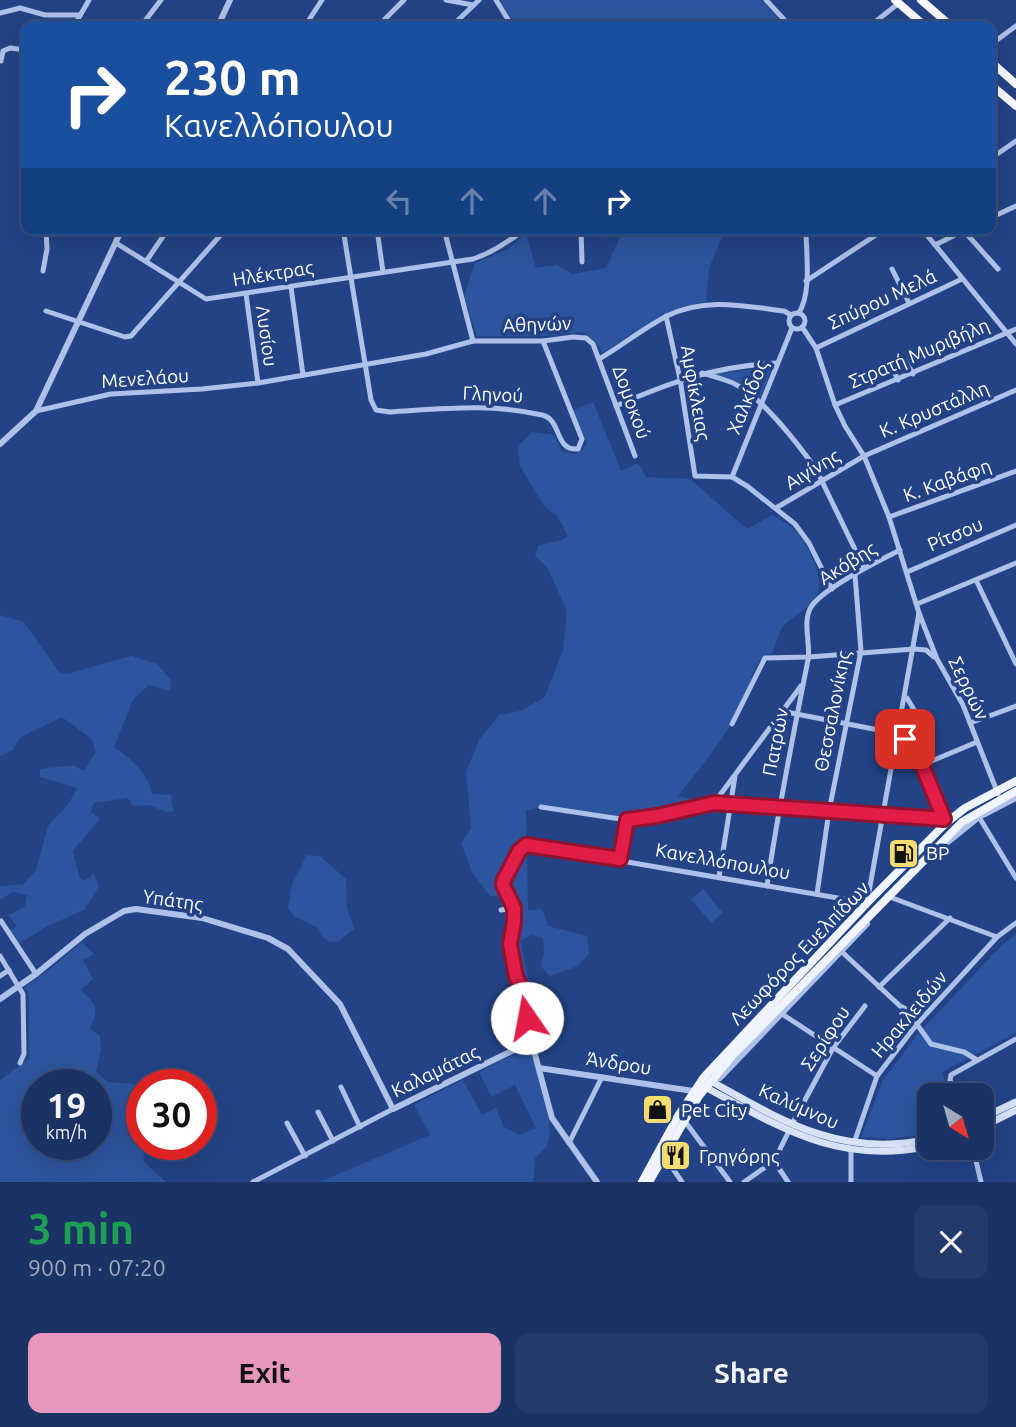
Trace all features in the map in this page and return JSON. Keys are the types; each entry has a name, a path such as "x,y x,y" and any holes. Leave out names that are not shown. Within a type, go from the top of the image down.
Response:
{"highway":[{"path":"921,0 945,21"},
{"path":"897,2 919,21"},
{"path":"996,66 1016,84"},
{"path":"996,89 1016,106"}],"main road":[{"name":"Λεωφόρος Ευελπίδων","path":"642,1182 693,1091 890,897 962,822 1016,781"},
{"name":"Λεωφόρος Ευελπίδων","path":"649,1182 705,1082 867,903 945,821 965,808 998,794 1016,791"},
{"name":"Καλύμνου","path":"705,1082 819,1143 893,1152 917,1148"},
{"path":"994,1112 1016,1102"},
{"path":"994,1120 1016,1110"},
{"name":"Καλύμνου","path":"853,1147 917,1141"}],"street":[{"path":"77,21 89,0"},
{"path":"145,21 161,0"},
{"path":"220,21 230,0"},
{"path":"308,21 322,0"},
{"path":"383,21 404,0"},
{"path":"446,0 473,5"},
{"path":"457,21 478,0"},
{"path":"496,0 509,21"},
{"path":"766,0 785,21"},
{"path":"876,21 897,2"},
{"path":"0,13 20,8 45,15 80,15"},
{"path":"996,41 1016,26"},
{"path":"1,61 3,51 10,48 21,49"},
{"path":"996,155 1016,141"},
{"path":"996,215 1016,206"},
{"path":"43,271 46,235"},
{"path":"0,444 36,411 119,235"},
{"path":"147,260 164,235"},
{"path":"46,311 125,337 131,336 221,235"},
{"path":"344,235 366,365"},
{"path":"378,235 383,272"},
{"path":"445,235 473,341"},
{"name":"Ηλέκτρας","path":"116,243 147,260 204,299 473,259 490,254 517,235"},
{"path":"581,235 582,262"},
{"path":"799,313 806,281 806,235"},
{"path":"806,281 876,235"},
{"path":"927,235 1016,344"},
{"path":"935,244 955,235"},
{"path":"970,235 998,269"},
{"path":"892,269 909,303"},
{"name":"Σπύρου Μελά","path":"816,348 962,279"},
{"path":"291,286 303,375"},
{"name":"Λυσίου","path":"246,294 258,383"},
{"path":"598,359 666,316 686,308 722,303 784,311 791,315 799,313"},
{"path":"799,313 805,319 803,327 816,348 835,405 864,456 889,517 907,572"},
{"path":"791,315 789,323 792,328 803,327"},
{"name":"Αμφίκλειας","path":"666,316 680,379 695,476 732,477"},
{"name":"Χαλκίδος","path":"732,477 792,328"},
{"name":"Στρατή Μυριβήλη","path":"835,405 1016,329"},
{"name":"Αθηνών","path":"258,383 426,354 473,341 586,338 593,344 598,359"},
{"name":"Γληνού","path":"366,365 371,400 376,410 390,412 483,407 524,411 551,419 561,442 570,449 578,449 582,439 543,341"},
{"name":"Δομοκού","path":"598,359 635,456"},
{"path":"898,380 893,369 895,364 906,361 913,374"},
{"path":"616,406 680,379 702,373 751,364 777,363"},
{"path":"702,373 733,383 760,405 806,455 864,568"},
{"name":"Μενελάου","path":"36,411 111,394 258,383"},
{"name":"Κ. Κρυστάλλη","path":"864,456 1016,390"},
{"name":"Αιγίνης","path":"776,508 864,456"},
{"name":"Κ. Καβάφη","path":"889,517 1016,471"},
{"path":"732,477 776,508 804,534 832,589"},
{"name":"Ρίτσου","path":"907,572 1016,525"},
{"name":"Ακόβης","path":"812,605 864,568 900,550"},
{"path":"917,604 1016,562"},
{"name":"Σερρών","path":"907,572 937,659 959,697 998,794"},
{"name":"Θεσσαλονίκης","path":"817,894 829,811 861,651 855,575"},
{"path":"976,580 1016,664"},
{"name":"Πατρών","path":"767,886 778,808 809,657 808,623 812,605"},
{"path":"867,903 919,613"},
{"path":"732,724 765,658 914,649 926,650 937,659"},
{"path":"714,803 801,686"},
{"path":"906,696 923,725 921,762"},
{"path":"970,723 1016,706"},
{"path":"541,807 627,820 714,803 945,821 921,762 911,745 899,734 781,711"},
{"path":"921,762 977,743"},
{"path":"719,877 736,773"},
{"path":"705,1082 720,1078 890,897 951,838 979,817 1016,798"},
{"path":"979,817 1016,878"},
{"path":"620,859 627,820"},
{"name":"Κανελλόπουλου","path":"514,908 503,885 519,851 526,845 867,903"},
{"path":"890,897 998,937"},
{"path":"501,910 514,908 510,944 516,977 528,1000 527,1018 552,1118 597,1182"},
{"name":"Υπάτης","path":"0,999 85,934 114,916 136,909 201,918 281,944 340,1004 393,1109"},
{"path":"879,987 950,918"},
{"path":"1,921 36,974"},
{"name":"Ηρακλειδών","path":"851,1182 853,1147 877,1076 917,1024 998,937 1016,923"},
{"path":"841,951 906,1009 933,1046 964,1052 977,1060"},
{"path":"0,956 23,994 24,1054 20,1063"},
{"path":"0,976 9,970"},
{"name":"Σερίφου","path":"744,1182 774,1161 833,1048 865,1006"},
{"path":"782,1014 877,1076"},
{"path":"952,1083 950,1077 1016,1040"},
{"name":"Καλαμάτας","path":"253,1182 522,1046 533,1047"},
{"name":"Άνδρου","path":"540,1068 693,1091"},
{"path":"569,1143 602,1077"},
{"path":"341,1087 360,1127"},
{"path":"318,1112 333,1141"},
{"path":"684,1119 730,1182"},
{"path":"287,1123 305,1156"},
{"path":"664,1155 682,1182"},
{"path":"976,1160 981,1182"},
{"path":"774,1161 788,1182"}],"shaded area":[{"path":"500,0 761,0 780,21 513,21"},
{"path":"525,235 536,268 557,265 573,274 606,268 621,235 723,235 709,268 706,301 661,315 603,353 595,341 583,332 543,336 477,336 464,296 475,263 508,249"},
{"path":"600,235 621,235 600,238"},
{"path":"772,367 760,398 735,380 713,374"},
{"path":"593,402 621,471 638,463 646,477 690,479 747,529 772,515 784,522 795,530 810,552 817,570 819,588 811,604 783,627 772,654 757,664 745,697 731,724 678,796 706,802 633,818 543,806 526,811 528,910 542,909 548,926 587,936 589,954 578,966 550,976 541,967 543,938 532,935 520,941 528,977 534,986 534,1001 530,1001 523,995 505,950 509,933 508,915 498,896 490,896 472,872 461,843 471,828 466,772 479,740 499,715 520,711 545,697 563,650 567,611 547,567 535,556 539,545 568,536 558,517 544,506 520,466 518,446 532,432 554,435 562,452 575,454 582,450 587,442 572,411"},
{"path":"0,615 24,622 59,672 67,674 131,656 157,664 171,680 170,691 149,685 134,698 114,747 143,772 152,794 171,795 173,811 166,812 149,805 132,806 128,798 94,803 91,812 100,819 73,851 79,876 83,881 94,874 99,886 85,909 46,927 18,944 9,931 17,926 8,915 25,907 27,895 12,892 0,900 0,886 24,884 36,870 48,826 69,803 77,788 40,777 40,769 73,765 84,771 96,752 91,738 62,717 21,737 13,750 0,756"},
{"path":"906,711 919,725 919,756 910,735 903,728"},
{"path":"307,855 320,856 346,879 347,908 354,929 339,941 330,942 322,936 318,928 294,916 288,908 292,884"},
{"path":"703,889 723,913 711,923 691,899"},
{"path":"1016,934 1016,1033 942,1072 946,1083 917,1083 917,1135 892,1139 861,1137 883,1080 918,1034 1002,945"},
{"path":"82,942 94,954 83,960 93,979 81,990 95,1008 90,1029 100,1036 101,1050 97,1069 21,1069 21,1160 112,1160 112,1082 126,1084 126,1160 144,1160 166,1182 0,1182 0,1080 29,1059 29,994 25,987"},
{"path":"525,1049 532,1053 535,1062 549,1127 547,1146 535,1158 533,1182 320,1182 430,1135 414,1105 463,1080 482,1115 496,1108 504,1127 520,1135 536,1128 515,1085 491,1097 479,1072"}],"place":[{"name":"BP","path":"903,853"},
{"name":"Pet City","path":"658,1110"},
{"name":"Γρηγόρης","path":"676,1156"}],"route":[{"path":"527,1018 528,1000 514,971 510,944 514,908 503,885 519,851 526,845 620,859 627,820 640,820 714,803 944,819 920,760 905,739"}]}
